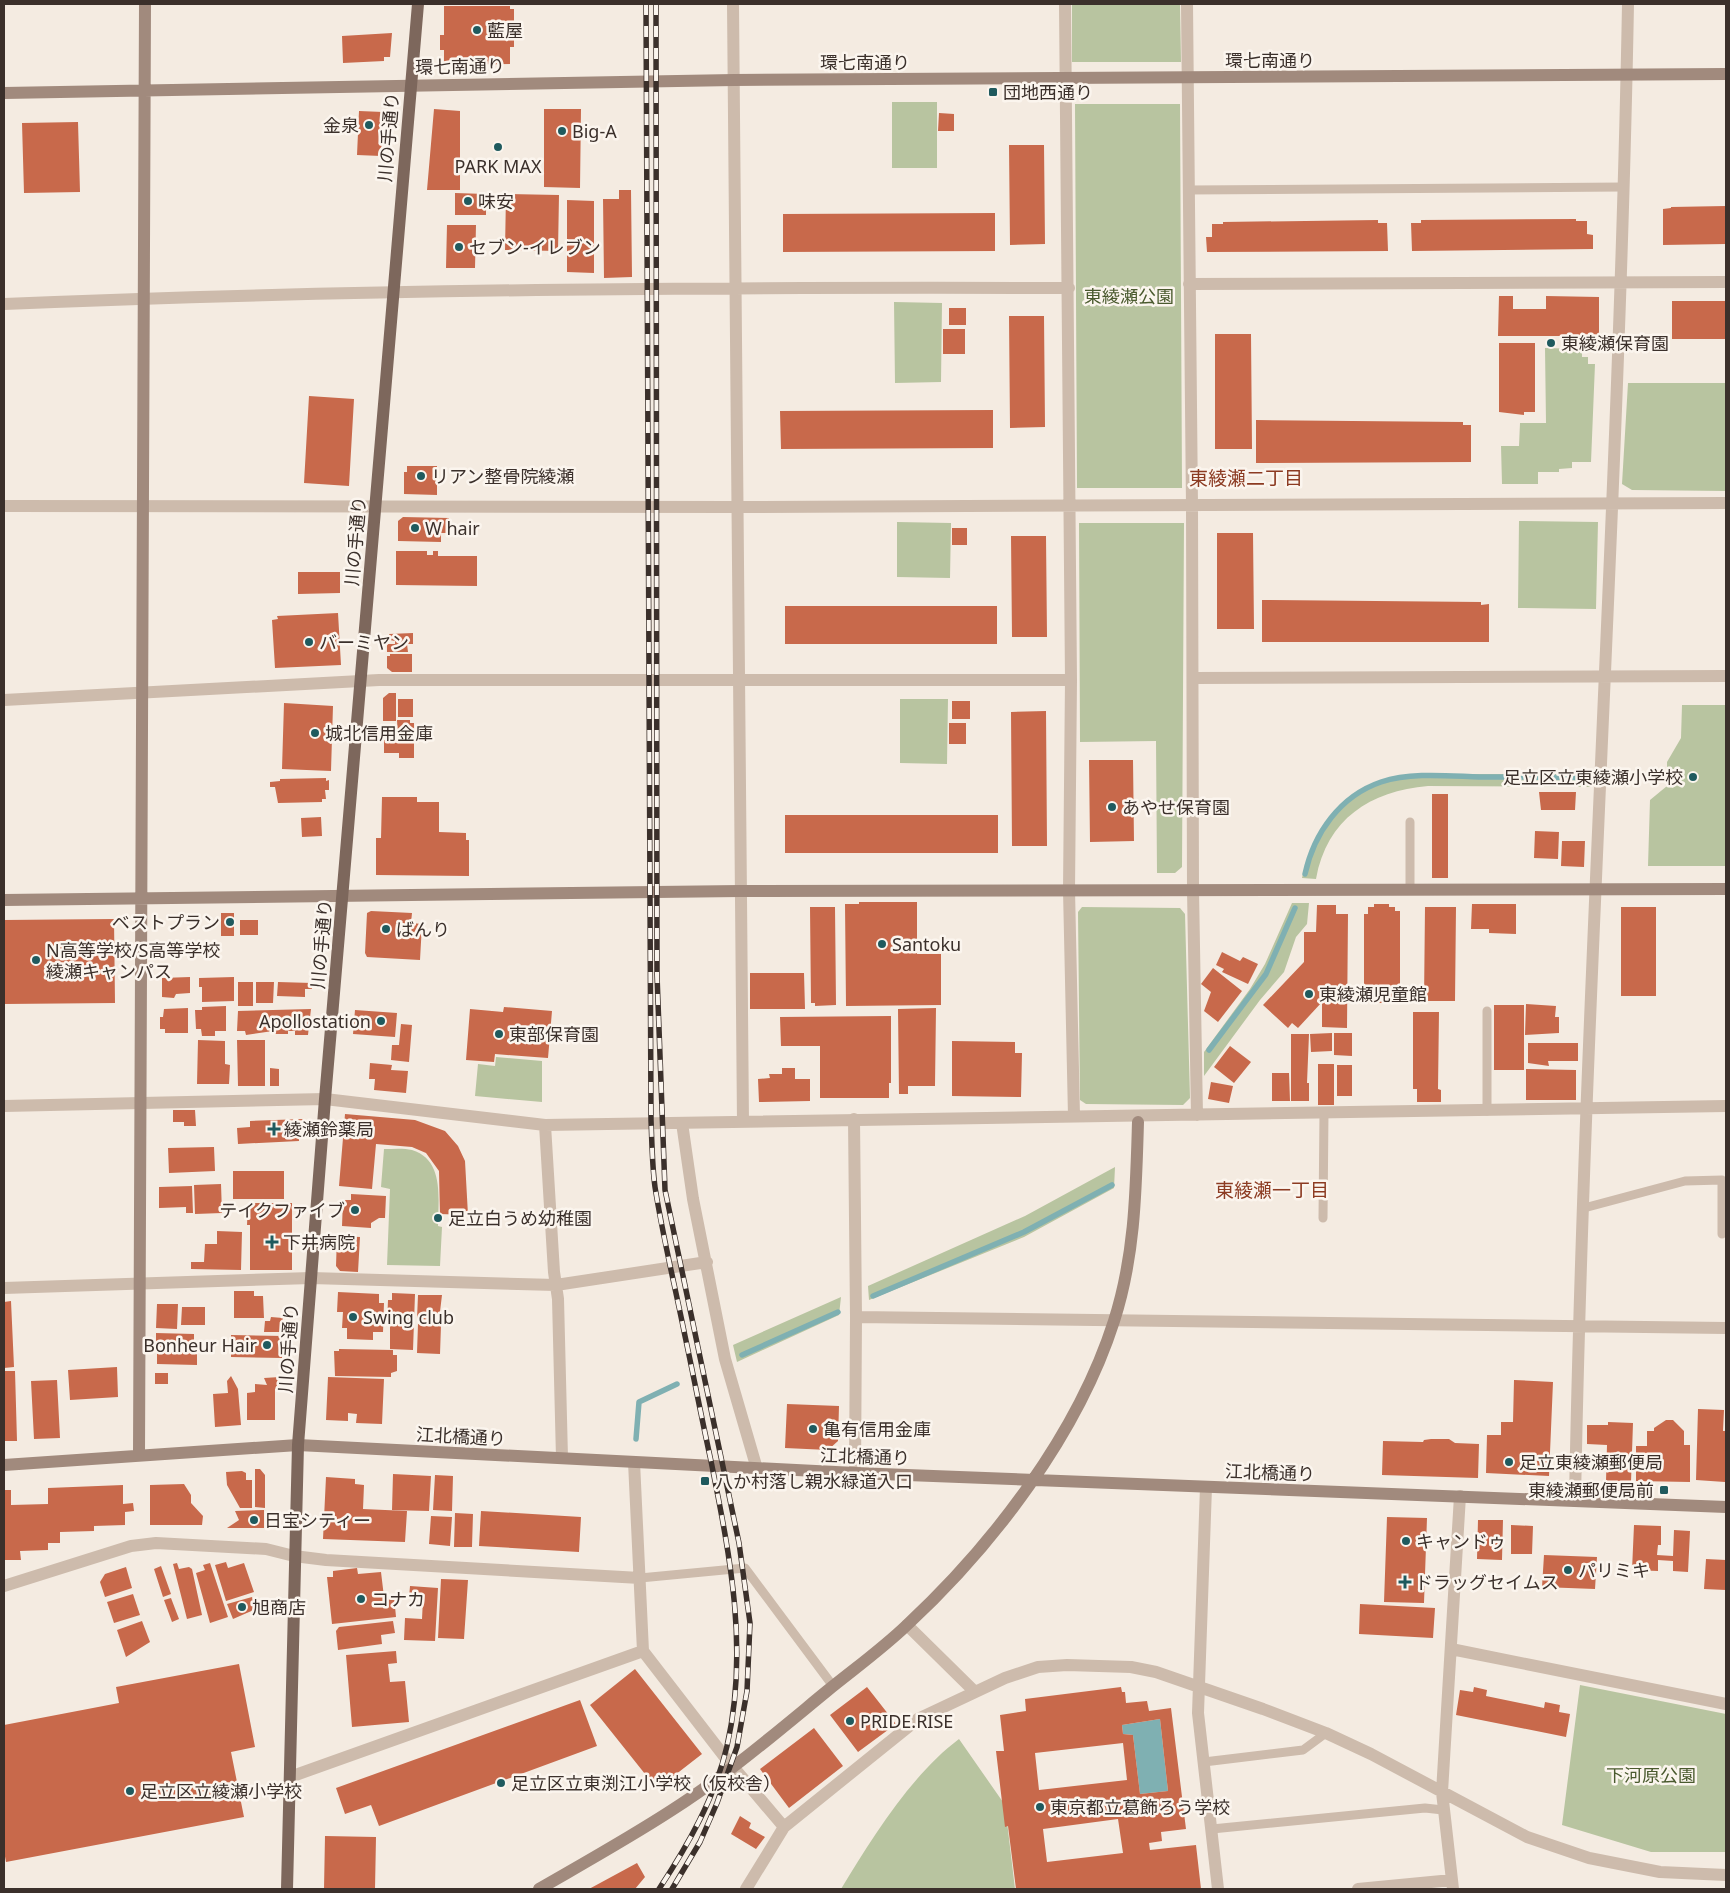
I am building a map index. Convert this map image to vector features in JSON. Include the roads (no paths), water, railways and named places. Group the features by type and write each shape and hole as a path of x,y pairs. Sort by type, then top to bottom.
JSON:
{"main road":[{"name":"川の手通り","path":"287,1889 298,1445 324,1099 418,4"}],"street":[{"path":"139,1454 145,4"},
{"path":"734,4 743,1122"},
{"path":"1065,4 1071,680 1069,890 1074,1116"},
{"path":"1187,4 1192,506 1193,890 1197,1115"},
{"path":"1575,1501 1587,1109 1620,282 1628,4"},
{"name":"環七南通り","path":"4,93 734,80 1726,74"},
{"path":"1189,284 1726,282"},
{"path":"4,304 392,291 736,287 1069,288"},
{"path":"4,506 738,507 1726,503"},
{"path":"1193,678 1726,676"},
{"path":"4,700 361,682 739,679 1071,680"},
{"path":"4,900 342,894 740,891 1726,889"},
{"path":"4,1106 324,1099 545,1125 1074,1116 1137,1119 1197,1115 1324,1112 1726,1106"},
{"path":"539,1889 674,1809 732,1766 908,1625 956,1576 1031,1480 1069,1420 1091,1378 1114,1320 1124,1285 1134,1230 1137,1119"},
{"path":"854,1120 855,1473"},
{"path":"682,1122 693,1199 725,1359 757,1469"},
{"path":"545,1125 558,1299 562,1458"},
{"path":"4,1288 310,1278 556,1285 707,1262"},
{"path":"856,1317 1726,1328"},
{"name":"江北橋通り","path":"4,1465 139,1454 298,1445 757,1469 1726,1507"},
{"path":"634,1462 643,1651 732,1766 784,1827"},
{"path":"1206,1487 1198,1712 1218,1889"},
{"path":"1358,1889 1452,1885 1442,1792 1460,1496"},
{"path":"4,1586 131,1546 156,1543 266,1549 294,1556 640,1578"},
{"path":"908,1625 974,1691"},
{"path":"1451,1649 1726,1704"},
{"path":"290,1777 643,1651"},
{"path":"746,1889 784,1827 918,1720 974,1691 1005,1678 1038,1667 1068,1665 1131,1667 1156,1672 1326,1733 1527,1837 1589,1858 1660,1872 1726,1875"}],"lane":[{"path":"1188,190 1623,187"},
{"path":"1410,822 1410,890"},
{"path":"1487,1011 1487,1111"},
{"path":"1323,1218 1324,1112"},
{"path":"1584,1208 1685,1181 1722,1180 1724,1219 1722,1234"},
{"path":"640,1578 745,1568 833,1686"},
{"path":"1204,1762 1303,1750 1326,1733"},
{"path":"1212,1829 1425,1808 1443,1810"}],"water":[{"path":"1160,1719 1168,1791 1140,1794 1133,1735 1123,1734 1122,1725"}],"waterway":[{"path":"1305,874 1315,844 1331,818 1341,806 1353,797 1366,788 1381,782 1405,777 1430,775 1590,778"},
{"path":"1209,1050 1266,974 1295,908"},
{"path":"873,1296 1024,1232 1112,1185"},
{"path":"742,1355 838,1312"},
{"path":"636,1439 639,1402 677,1384"}],"railway":[{"path":"646,4 651,1120 653,1162 655,1187 662,1225 725,1532 737,1638 733,1710 722,1765 699,1820 659,1889"},
{"path":"656,4 657,975 665,1190 739,1543 750,1623 747,1691 737,1747 717,1803 700,1842 672,1889"}],"place":[{"name":"藍屋","path":"477,30"},
{"name":"団地西通り","path":"993,92"},
{"name":"金泉","path":"369,125"},
{"name":"Big-A","path":"562,131"},
{"name":"PARK MAX","path":"498,147"},
{"name":"味安","path":"468,201"},
{"name":"セブン-イレブン","path":"459,247"},
{"name":"東綾瀬保育園","path":"1551,343"},
{"name":"リアン整骨院綾瀬","path":"421,476"},
{"name":"W hair","path":"415,528"},
{"name":"バーミヤン","path":"309,642"},
{"name":"城北信用金庫","path":"315,733"},
{"name":"足立区立東綾瀬小学校","path":"1693,777"},
{"name":"あやせ保育園","path":"1112,807"},
{"name":"ベストプラン","path":"230,922"},
{"name":"ばんり","path":"386,929"},
{"name":"Santoku","path":"882,944"},
{"name":"N高等学校/S高等学校 綾瀬キャンパス","path":"36,960"},
{"name":"東綾瀬児童館","path":"1309,994"},
{"name":"Apollostation","path":"381,1021"},
{"name":"東部保育園","path":"499,1034"},
{"name":"綾瀬鈴薬局","path":"274,1129"},
{"name":"テイクファイブ","path":"355,1210"},
{"name":"足立白うめ幼稚園","path":"438,1218"},
{"name":"下井病院","path":"272,1242"},
{"name":"Swing club","path":"353,1317"},
{"name":"Bonheur Hair","path":"267,1345"},
{"name":"亀有信用金庫","path":"813,1429"},
{"name":"足立東綾瀬郵便局","path":"1509,1462"},
{"name":"八か村落し親水緑道入口","path":"705,1481"},
{"name":"東綾瀬郵便局前","path":"1664,1490"},
{"name":"日宝シティー","path":"254,1520"},
{"name":"キャンドゥ","path":"1406,1541"},
{"name":"パリミキ","path":"1568,1570"},
{"name":"ドラッグセイムス","path":"1405,1582"},
{"name":"コナカ","path":"361,1599"},
{"name":"旭商店","path":"242,1607"},
{"name":"PRIDE.RISE","path":"850,1721"},
{"name":"足立区立東渕江小学校（仮校舎）","path":"501,1783"},
{"name":"足立区立綾瀬小学校","path":"130,1791"},
{"name":"東京都立葛飾ろう学校","path":"1040,1807"}],"district":[{"name":"東綾瀬二丁目","path":"1246,478"},
{"name":"東綾瀬一丁目","path":"1272,1190"}],"park label":[{"name":"東綾瀬公園","path":"1129,296"},
{"name":"下河原公園","path":"1651,1775"}]}
